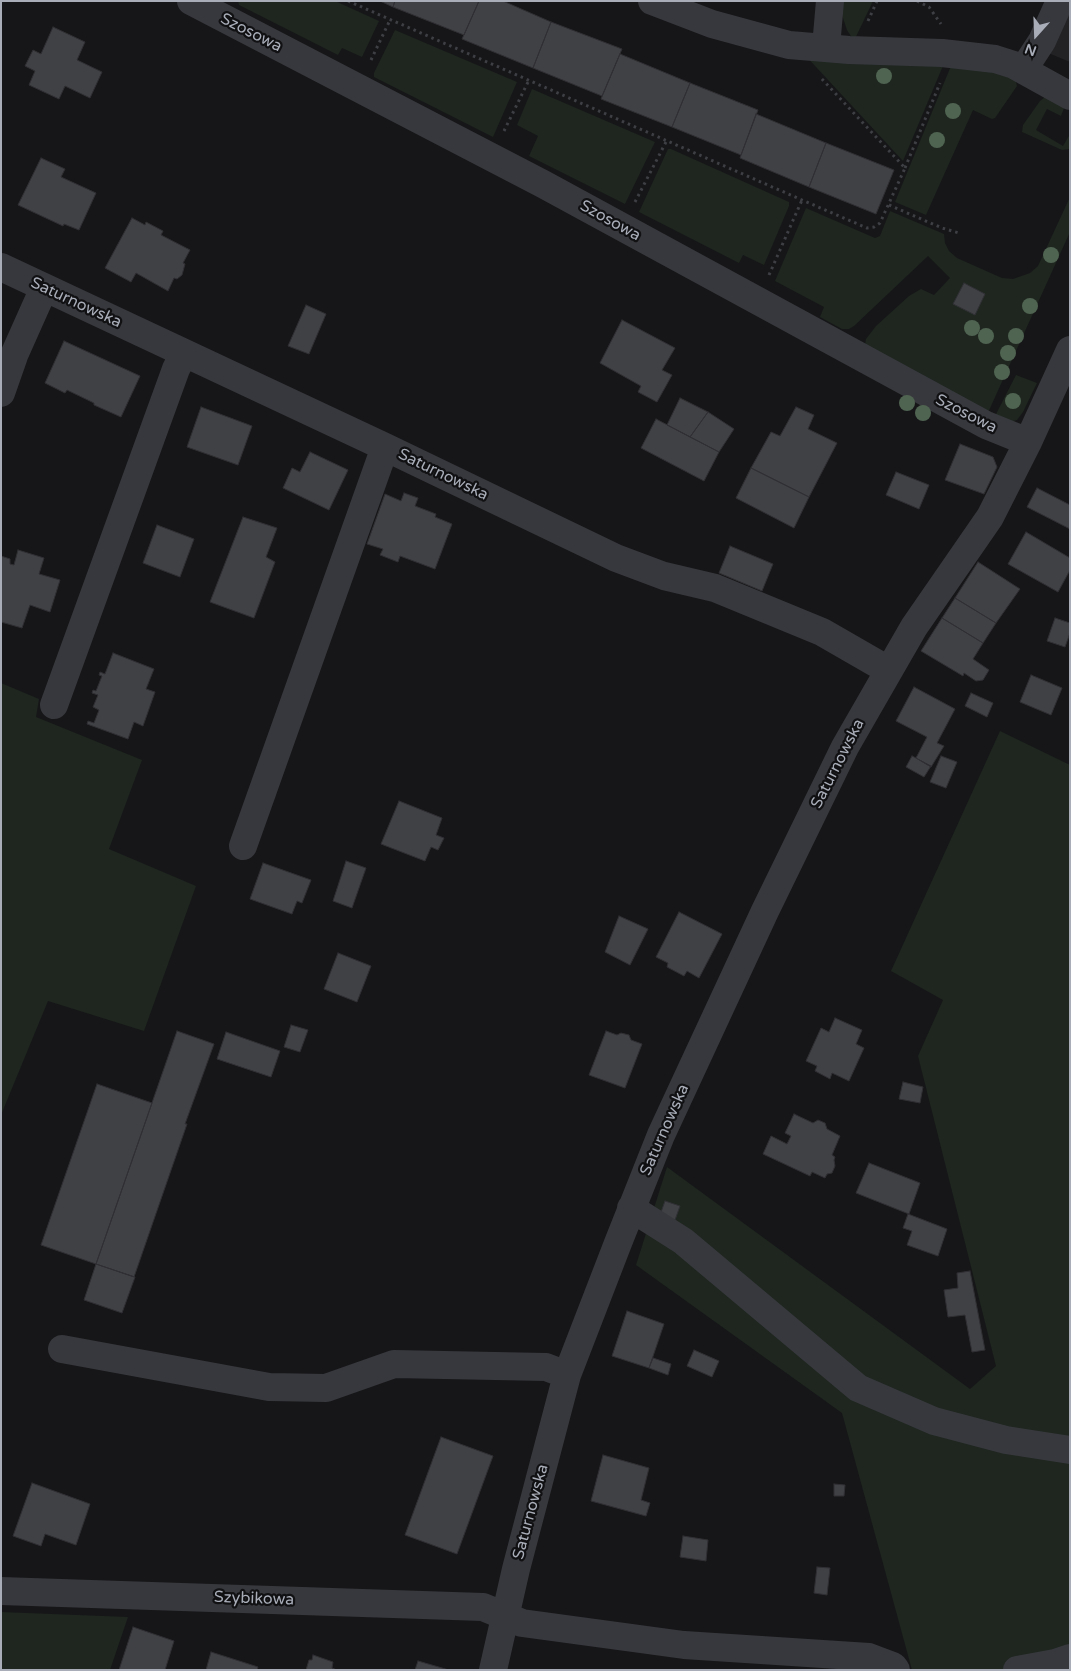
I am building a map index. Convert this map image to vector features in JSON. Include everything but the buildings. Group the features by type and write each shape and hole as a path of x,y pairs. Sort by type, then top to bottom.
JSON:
{"street":[{"name":"Szosowa","path":"191,1 491,158 986,425 1028,442"},
{"path":"652,1 712,24 789,45 953,54 995,59 1014,65 1070,96"},
{"path":"826,48 830,1"},
{"path":"1023,70 1042,41 1060,1"},
{"name":"Saturnowska","path":"1,267 385,447 616,558 664,576 715,588 822,632 888,670"},
{"path":"1,393 44,288"},
{"name":"Saturnowska","path":"493,1670 567,1375 631,1208 662,1135 765,911 845,747 914,627 990,517 1028,442 1070,350"},
{"path":"54,705 176,369 184,354"},
{"path":"243,846 385,447"},
{"path":"631,1208 683,1241 858,1388 934,1421 1006,1440 1070,1450"},
{"path":"62,1349 269,1387 326,1388 394,1364 546,1367 567,1375"},
{"name":"Szybikowa","path":"1,1591 483,1607 522,1623 684,1645 869,1657 893,1666 896,1670"},
{"path":"1017,1670 1055,1663 1070,1658"}],"path":[{"path":"348,1 868,228 880,223 953,54"},
{"path":"358,88 390,20"},
{"path":"789,45 905,168"},
{"path":"491,158 529,80"},
{"path":"622,228 667,140"},
{"path":"758,301 802,200"},
{"path":"888,205 942,228 959,233"}],"shaded area":[{"path":"238,1 335,1 379,21 362,57 342,48 338,55 239,5"},
{"path":"842,1 873,1 854,41 847,30 842,15"},
{"path":"1070,1 1070,62 1029,45"},
{"path":"395,30 517,82 493,137 374,77 374,73"},
{"path":"804,54 945,61 903,161"},
{"path":"953,61 965,63 1013,79 1017,86 995,118 992,119 973,110 926,215 895,202"},
{"path":"532,89 655,142 625,204 529,156 538,136 517,125"},
{"path":"1045,97 1064,108 1061,116 1047,109 1036,130 1063,146 1070,134 1070,149 1062,150 1022,132 1023,125"},
{"path":"668,149 789,202 764,265 743,255 739,263 639,212"},
{"path":"1070,197 1070,232 986,417 865,345 866,339 876,326 909,296 921,289 934,295 950,278 928,256 849,329 842,329 820,317 824,307 775,281 806,208 875,238 880,236 890,211 944,234 945,243 949,251 957,258 1002,278 1013,279 1030,273 1038,266"},
{"path":"1016,375 1037,383 1023,412 1017,420 1007,423 993,420"},
{"path":"1,683 39,699 36,717 142,760 109,849 196,886 144,1031 48,1001 1,1115"},
{"path":"1000,731 1070,765 1070,1670 912,1670 842,1413 636,1265 667,1167 970,1389 996,1366 918,1056 943,1000 891,971"},
{"path":"1,1612 128,1617 110,1670 1,1670"}]}
